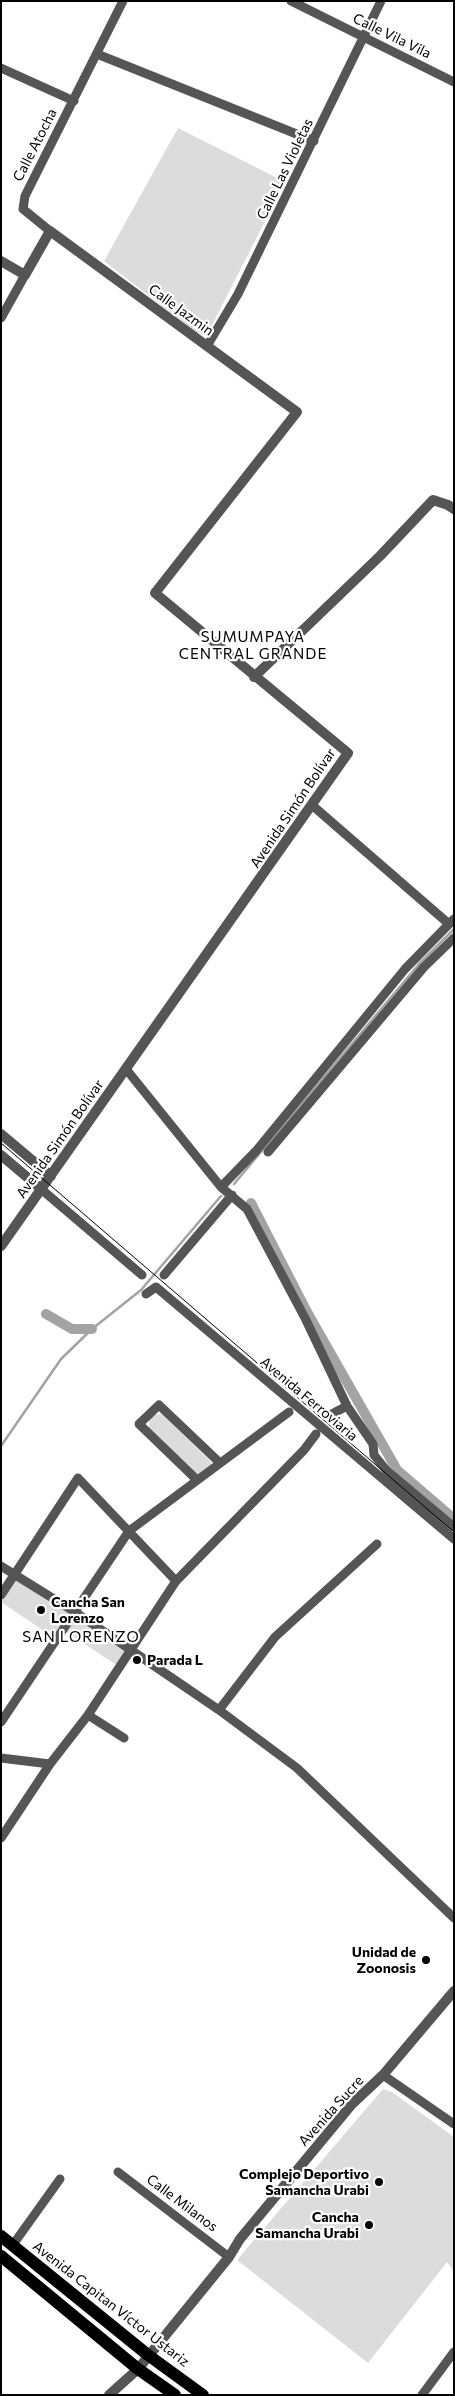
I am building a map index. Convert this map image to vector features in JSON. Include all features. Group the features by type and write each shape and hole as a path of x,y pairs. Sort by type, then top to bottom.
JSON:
{"main road":[{"name":"Avenida Capitan Víctor Ustariz","path":"1,2236 148,2356 203,2395"},
{"path":"1,2256 138,2369 175,2395"}],"street":[{"name":"Calle Atocha","path":"50,231 23,209 24,196 74,101 123,1"},
{"name":"Calle Vila Vila","path":"291,1 454,82"},
{"name":"Calle Las Violetas","path":"206,346 238,294 382,1"},
{"path":"97,54 314,141"},
{"path":"1,68 74,101"},
{"path":"1,318 50,231"},
{"name":"Calle Jazmin","path":"50,231 297,412"},
{"path":"1,261 25,275"},
{"name":"Avenida Simón Bolívar","path":"1,1246 313,806 348,753 254,677 156,593 297,412"},
{"path":"254,677 380,556 433,500 454,509"},
{"path":"221,1187 269,1136 405,969 452,921 313,806"},
{"path":"268,1152 424,967 454,938"},
{"path":"126,1069 221,1187 247,1209 306,1320 347,1406"},
{"path":"1,1134 51,1176"},
{"path":"1,1156 142,1275"},
{"path":"164,1276 232,1195"},
{"name":"Avenida Ferroviaria","path":"146,1294 156,1287 454,1539"},
{"path":"197,1480 139,1424 159,1405 220,1463"},
{"name":"Avenida Ferroviaria","path":"328,1416 347,1406 373,1444 374,1455 388,1471 454,1527"},
{"path":"1,1722 129,1531 289,1412"},
{"path":"1,1838 50,1764 88,1714 176,1581 304,1450 316,1434"},
{"path":"1,1595 78,1478 176,1581"},
{"path":"219,1710 275,1637 377,1544"},
{"path":"1,1566 75,1612 219,1710 297,1768 454,1918"},
{"path":"88,1714 124,1738"},
{"path":"1,1758 50,1764"},
{"name":"Avenida Sucre","path":"109,2395 138,2369 229,2257 240,2239 352,2104 383,2074 454,1991"},
{"path":"383,2074 454,2124"},
{"name":"Calle Milanos","path":"118,2172 229,2257"},
{"path":"12,2246 60,2178"},
{"path":"422,2395 454,2352"}],"shaded area":[{"path":"178,128 285,182 210,329 205,333 197,333 104,261"},
{"path":"162,1414 211,1462 211,1466 200,1475 194,1473 149,1429 149,1421 153,1415"},
{"path":"17,1578 69,1613 53,1637 1,1602"},
{"path":"75,1618 127,1653 118,1666 66,1632"},
{"name":"Complejo Deportivo Samancha Urabi","path":"383,2089 392,2092 454,2137 454,2272 447,2262 368,2363 237,2260"}],"waterway":[{"path":"234,1184 419,964 454,929"},
{"path":"1,1446 61,1359 92,1329 141,1290 221,1196"},
{"path":"251,1203 307,1312 397,1470 454,1519"},
{"path":"46,1314 72,1329 92,1329"}],"tram line":[{"path":"1,1143 454,1532"}],"place":[{"name":"Cancha San Lorenzo","path":"41,1610"},
{"name":"Parada L","path":"137,1660"},
{"name":"Unidad de Zoonosis","path":"426,1960"},
{"name":"Complejo Deportivo Samancha Urabi","path":"379,2182"},
{"name":"Cancha Samancha Urabi","path":"369,2225"}],"district":[{"name":"SUMUMPAYA CENTRAL GRANDE","path":"253,646"},
{"name":"SAN LORENZO","path":"81,1637"}]}
